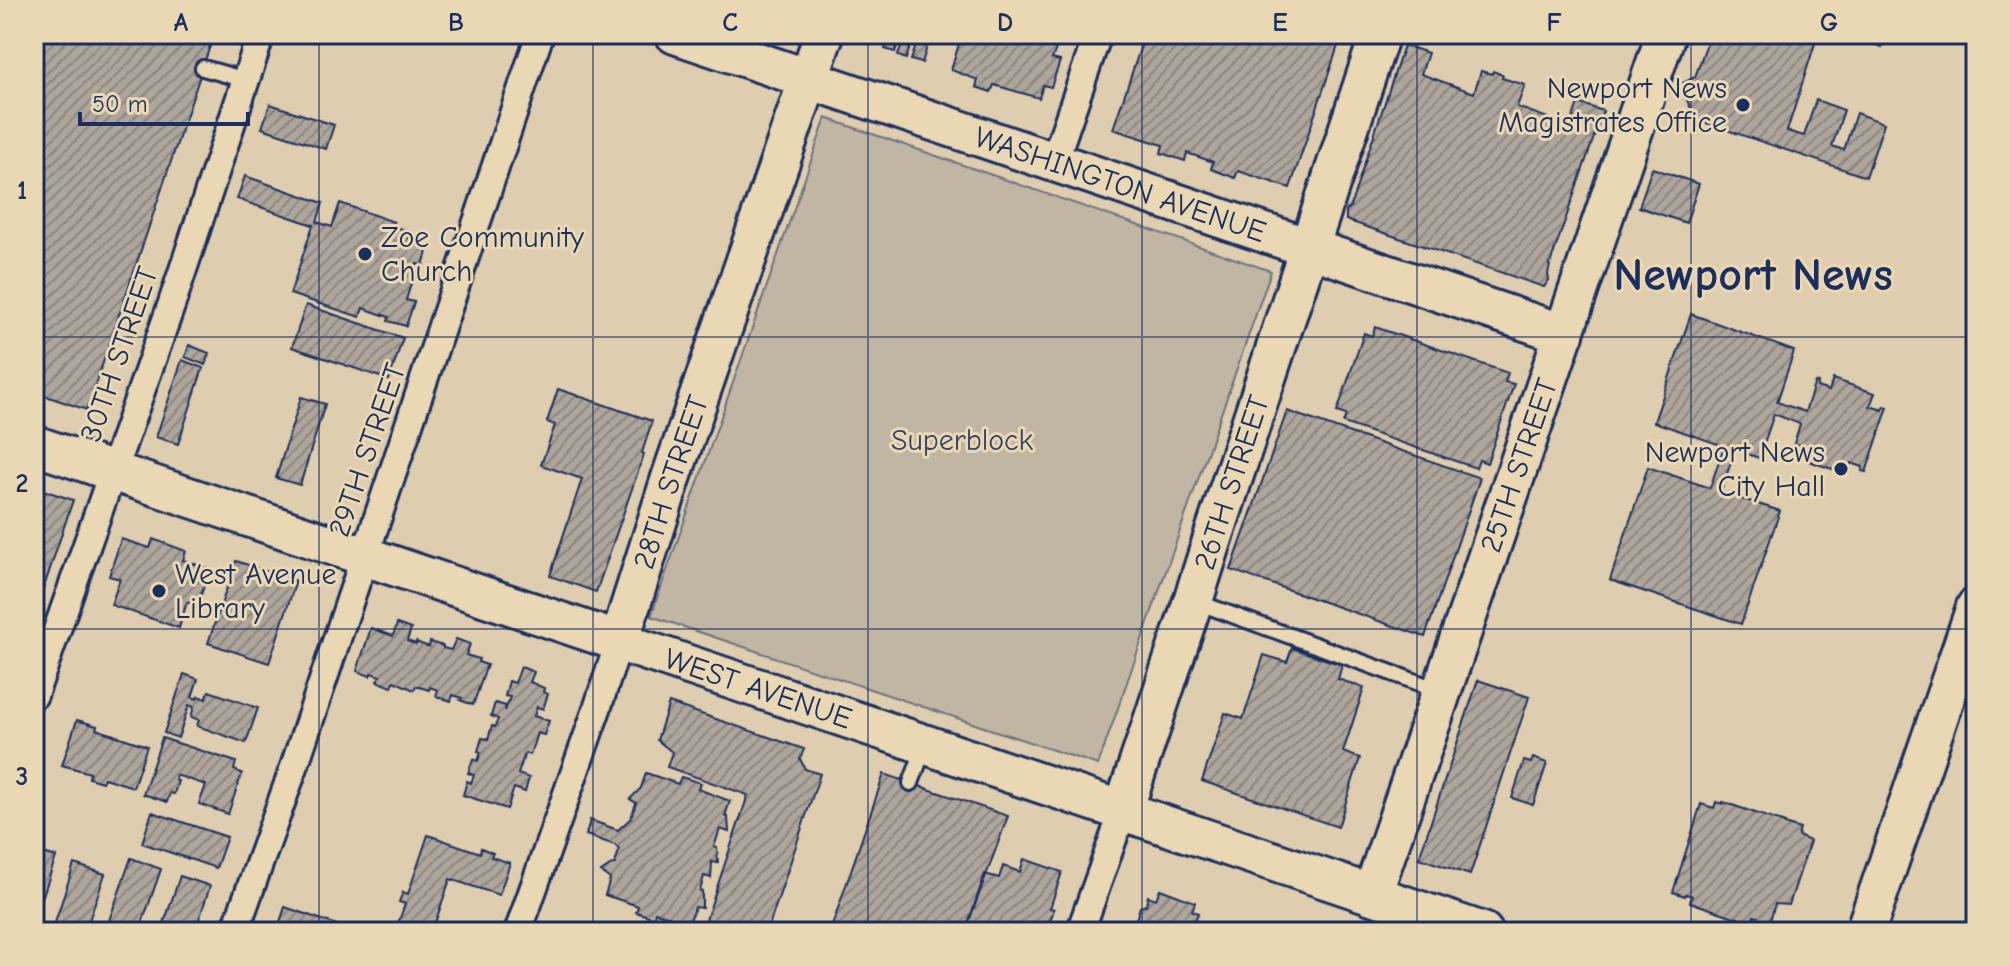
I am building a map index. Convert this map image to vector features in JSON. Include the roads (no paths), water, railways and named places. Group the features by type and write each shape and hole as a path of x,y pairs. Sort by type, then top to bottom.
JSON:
{"street":[{"name":"30TH STREET","path":"34,695 171,306 261,34"},
{"name":"29TH STREET","path":"235,931 294,767 540,34"},
{"name":"WASHINGTON AVENUE","path":"675,34 1564,334"},
{"name":"28TH STREET","path":"518,932 585,744 671,478 824,34"},
{"path":"1054,161 1098,34"},
{"name":"26TH STREET","path":"1080,932 1123,811 1380,34"},
{"name":"25TH STREET","path":"1372,895 1666,34"},
{"name":"WEST AVENUE","path":"34,445 1483,932"},
{"path":"1865,932 1976,607"}],"lane":[{"path":"203,68 246,80"},
{"path":"1193,601 1442,691"},
{"path":"911,783 925,745"}],"place":[{"name":"Newport News Magistrates Office","path":"1743,105"},
{"name":"Zoe Community Church","path":"365,254"},
{"name":"Newport News City Hall","path":"1841,469"},
{"name":"West Avenue Library","path":"159,591"}],"district":[{"name":"Newport News","path":"1753,274"}],"park label":[{"name":"Superblock","path":"962,440"}]}
